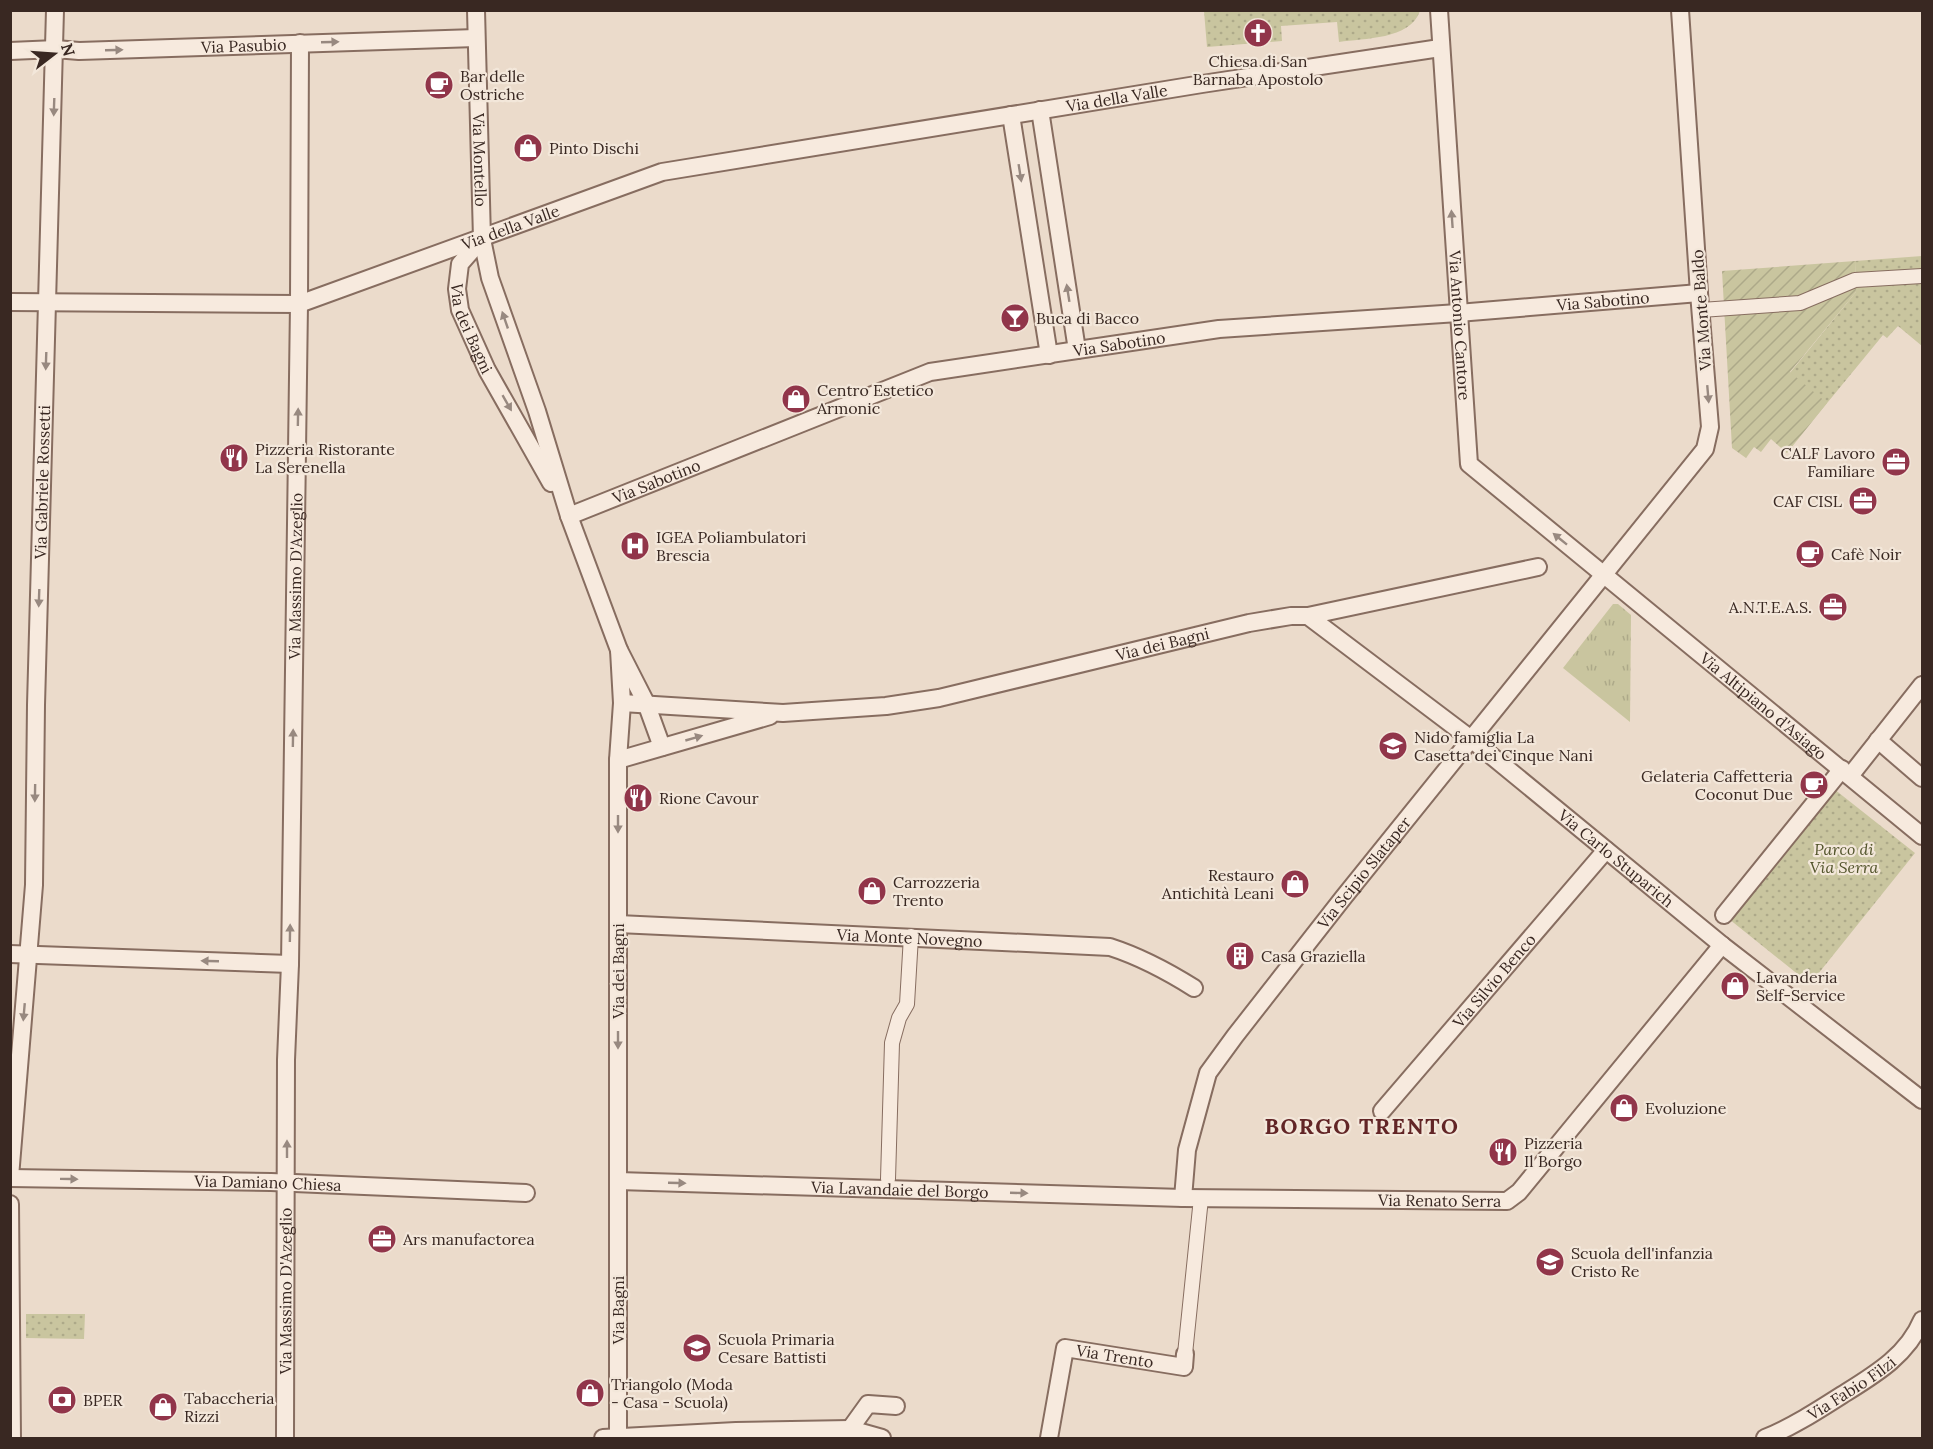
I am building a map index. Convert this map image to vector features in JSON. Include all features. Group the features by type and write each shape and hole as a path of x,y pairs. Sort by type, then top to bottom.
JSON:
{"street":[{"name":"Via Gabriele Rossetti","path":"10,1177 34,885 36,705 56,49 55,10"},
{"name":"Via Montello","path":"476,10 482,239"},
{"name":"Via Antonio Cantore","path":"1439,10 1468,464 1605,575"},
{"name":"Via Monte Baldo","path":"1605,575 1705,450 1710,427 1680,10"},
{"name":"Via Pasubio","path":"10,51 56,49 79,51 476,38"},
{"name":"Via Massimo D'Azeglio","path":"285,1438 286,1060 290,964 299,304 300,43"},
{"name":"Via della Valle","path":"10,302 299,304 662,172 1440,48"},
{"path":"1040,110 1077,350"},
{"path":"1011,115 1048,355"},
{"name":"Via dei Bagni","path":"482,239 460,264 457,289 460,310 487,370 569,516"},
{"name":"Via dei Bagni","path":"482,239 490,278 537,411 569,516 619,650 646,703 662,747"},
{"path":"1700,302 1800,303 1855,279 1923,276"},
{"name":"Via Sabotino","path":"569,516 930,372 1220,329 1458,313 1700,302"},
{"name":"Via dei Bagni","path":"622,703 783,713 886,706 939,698 1249,623 1292,616 1308,616 1539,567"},
{"name":"Via Scipio Slataper","path":"1183,1198 1187,1150 1208,1073 1336,907 1605,575"},
{"name":"Via Altipiano d'Asiago","path":"1605,575 1923,836"},
{"name":"Via Carlo Stuparich","path":"1308,616 1471,739 1722,945 1923,1100"},
{"name":"Via dei Bagni","path":"618,1181 618,760 622,703 619,650"},
{"path":"1725,915 1923,685"},
{"name":"Via dei Bagni","path":"618,760 783,713"},
{"path":"1878,740 1923,778"},
{"name":"Via Silvio Benco","path":"1382,1111 1606,850"},
{"name":"Via Monte Novegno","path":"618,924 1110,947 1157,965 1194,988"},
{"path":"888,1179 892,1043 899,1018 907,1004 911,936"},
{"name":"Via Renato Serra","path":"1183,1198 1507,1201 1519,1192 1722,945"},
{"path":"10,954 290,964"},
{"name":"Via Damiano Chiesa","path":"10,1177 287,1182 526,1193"},
{"name":"Via Lavandaie del Borgo","path":"618,1181 1183,1198"},
{"name":"Via Bagni","path":"613,1438 618,1181"},
{"path":"1188,1363 1201,1198"},
{"path":"10,1204 12,1438"},
{"name":"Via Fabio Filzi","path":"1765,1438 1808,1418 1877,1373 1904,1349 1923,1320"},
{"name":"Via Trento","path":"1049,1438 1065,1348 1188,1363"},
{"path":"850,1429 868,1404 896,1406"},
{"path":"613,1438 736,1431 850,1429 882,1438"}],"green space":[{"path":"1204,10 1420,11 1407,28 1385,36 1339,42 1337,22 1281,26 1282,41 1207,47"},
{"path":"1922,256 1922,346 1898,326 1887,338 1883,335 1791,447 1754,417 1856,292 1855,261"},
{"path":"1855,261 1856,292 1790,372 1827,403 1787,453 1771,439 1761,452 1754,447 1746,458 1732,448 1722,271"},
{"path":"1613,604 1618,604 1631,615 1630,722 1563,668"},
{"name":"Parco di Via Serra","path":"1834,789 1915,853 1810,984 1729,919"},
{"path":"26,1314 85,1314 84,1339 26,1338"}],"place":[{"name":"Chiesa di San Barnaba Apostolo","path":"1258,33"},
{"name":"Bar delle Ostriche","path":"439,85"},
{"name":"Pinto Dischi","path":"528,148"},
{"name":"Buca di Bacco","path":"1015,318"},
{"name":"Centro Estetico Armonic","path":"796,399"},
{"name":"Pizzeria Ristorante La Serenella","path":"234,458"},
{"name":"CALF Lavoro Familiare","path":"1896,462"},
{"name":"CAF CISL","path":"1863,501"},
{"name":"IGEA Poliambulatori Brescia","path":"635,546"},
{"name":"Cafè Noir","path":"1810,554"},
{"name":"A.N.T.E.A.S.","path":"1833,607"},
{"name":"Nido famiglia La Casetta dei Cinque Nani","path":"1393,746"},
{"name":"Gelateria Caffetteria Coconut Due","path":"1814,785"},
{"name":"Rione Cavour","path":"638,798"},
{"name":"Restauro Antichità Leani","path":"1295,884"},
{"name":"Carrozzeria Trento","path":"872,891"},
{"name":"Casa Graziella","path":"1240,956"},
{"name":"Lavanderia Self-Service","path":"1735,986"},
{"name":"Evoluzione","path":"1624,1108"},
{"name":"Pizzeria Il Borgo","path":"1503,1152"},
{"name":"Ars manufactorea","path":"382,1239"},
{"name":"Scuola dell'infanzia Cristo Re","path":"1550,1262"},
{"name":"Scuola Primaria Cesare Battisti","path":"697,1348"},
{"name":"Triangolo (Moda - Casa - Scuola)","path":"590,1393"},
{"name":"BPER","path":"62,1400"},
{"name":"Tabaccheria Rizzi","path":"163,1407"}],"district":[{"name":"BORGO TRENTO","path":"1362,1126"}]}
